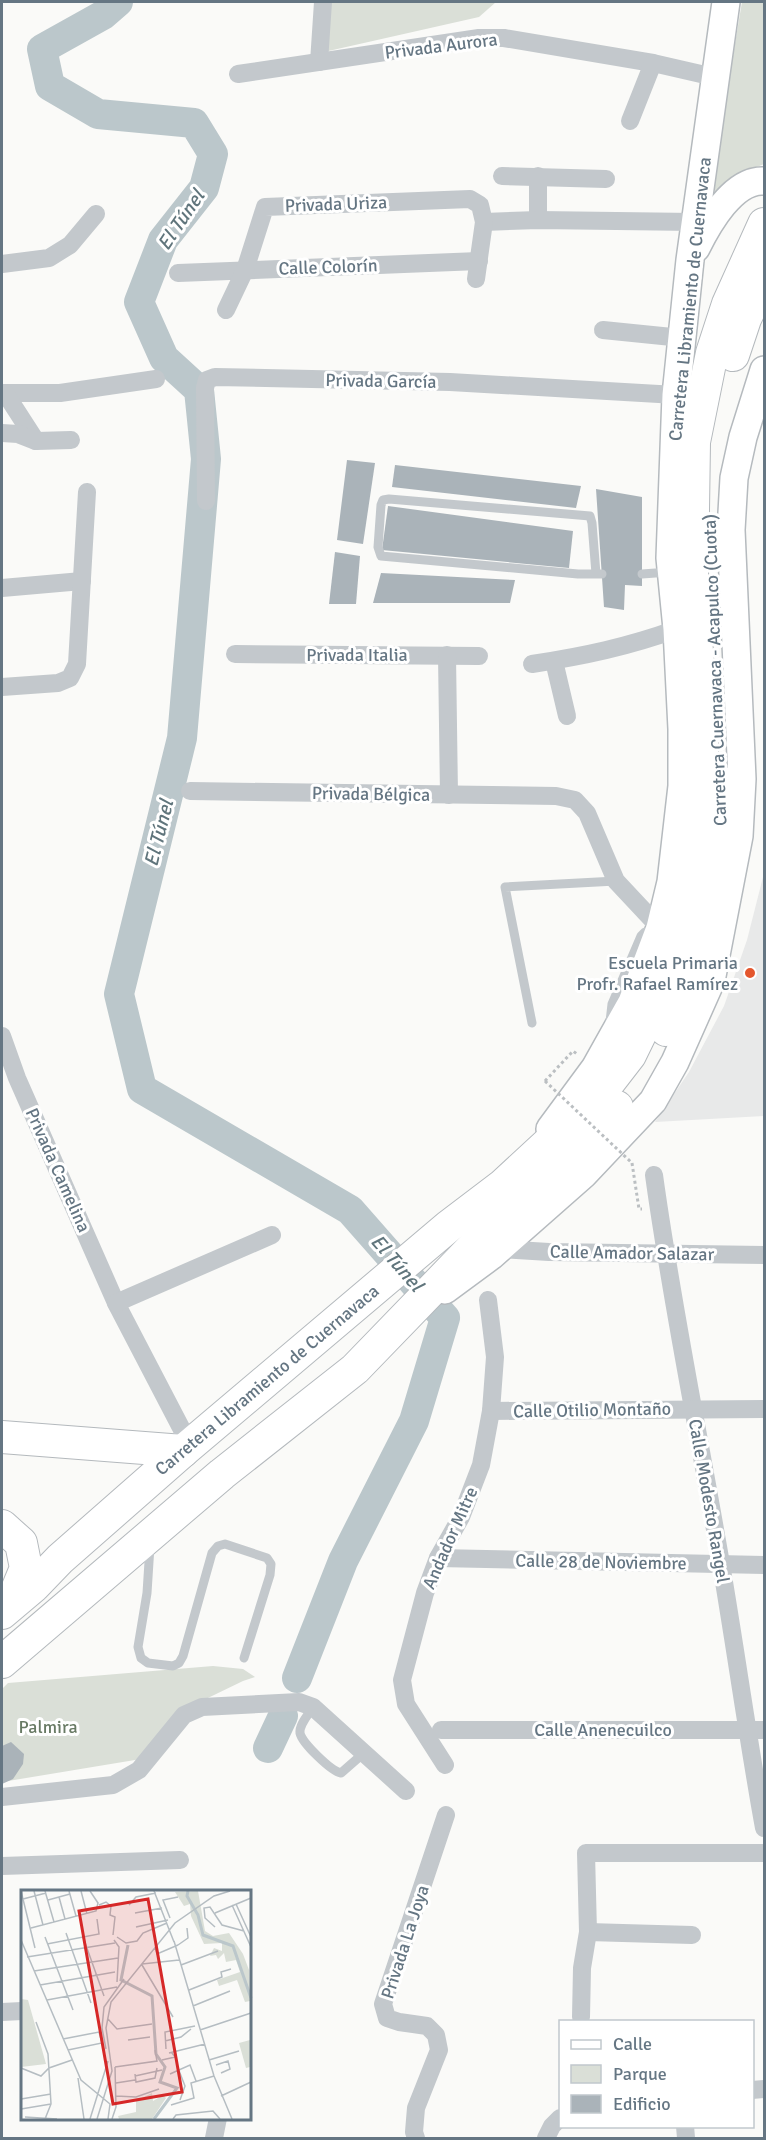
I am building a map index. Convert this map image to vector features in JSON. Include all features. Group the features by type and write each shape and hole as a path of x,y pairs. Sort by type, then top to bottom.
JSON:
{"highway":[{"name":"Carretera Cuernavaca - Acapulco (Cuota)","path":"151,1535 355,1369 404,1320 488,1250 630,1092 673,1017 700,944 721,840 723,782 710,577 694,441 712,353 728,304 765,224"},
{"name":"Carretera Cuernavaca - Acapulco (Cuota)","path":"503,1185 596,1099 618,1072 630,1055 650,1014 678,941 698,843 702,782 702,726 692,578 701,498 728,369 745,319 765,279"},
{"name":"Carretera Libramiento de Cuernavaca","path":"6,1609 186,1448 449,1226 503,1185"},
{"path":"2,1437 186,1448"},
{"path":"2,1526 21,1543 26,1568 6,1609"},
{"path":"2,1662 151,1535"}],"main road":[{"name":"Carretera Libramiento de Cuernavaca","path":"503,1185 577,1094 595,1068 632,1002 659,929 670,882 682,786 682,729 677,630 670,558 676,395 690,260 726,2"},
{"path":"690,260 706,228 724,204 742,188 763,180"},
{"path":"488,1250 584,1174 653,1101 675,1062 711,981 739,836 742,779 731,530 734,478 743,437 765,370"}],"street":[{"path":"319,62 323,2"},
{"name":"Privada Aurora","path":"238,74 479,38 496,38 653,63 714,77"},
{"path":"630,121 653,63"},
{"path":"502,176 606,179"},
{"path":"538,176 538,220"},
{"name":"Privada Uriza","path":"226,310 245,270 265,207 470,199 482,213 538,220 695,222"},
{"name":"Calle Colorín","path":"178,273 245,270 477,270 482,213"},
{"path":"2,264 48,258 70,245 96,214"},
{"path":"603,330 682,338"},
{"name":"Privada García","path":"206,501 205,388 207,380 215,377 450,382 676,395"},
{"path":"36,441 5,393 60,393 156,379"},
{"path":"2,433 18,434 36,441 71,440"},
{"path":"2,687 58,683 70,678 77,664 87,492"},
{"path":"2,588 82,581"},
{"path":"532,664 595,654 633,645 677,630"},
{"name":"Privada Italia","path":"235,654 479,656"},
{"name":"Privada Bélgica","path":"190,791 449,795 447,655"},
{"path":"554,661 567,716"},
{"path":"449,795 556,796 574,800 587,813 616,881 659,929"},
{"name":"Privada Camelina","path":"2,1036 17,1078 116,1303 186,1448"},
{"name":"Calle Modesto Rangel","path":"654,1175 665,1254 721,1565 755,1730 765,1828"},
{"path":"116,1303 272,1235"},
{"name":"Calle Amador Salazar","path":"488,1250 765,1255"},
{"name":"Andador Mitre","path":"445,1765 406,1704 402,1680 424,1593 482,1465 491,1411 495,1357 488,1300"},
{"name":"Calle Otilio Montaño","path":"491,1411 765,1408"},
{"name":"Calle 28 de Noviembre","path":"438,1558 765,1565"},
{"path":"2,1797 113,1785 139,1770 183,1714 202,1707 299,1702 313,1707 405,1791"},
{"name":"Calle Anenecuilco","path":"441,1730 755,1730"},
{"name":"Privada La Joya","path":"416,2139 414,2132 416,2108 440,2050 436,2035 427,2026 387,2018 383,2004 446,1815"},
{"path":"581,2017 582,1968 588,1932 586,1853 765,1853"},
{"path":"2,1866 180,1860"},
{"path":"588,1932 692,1935"},
{"path":"2,2012 21,2011"},
{"path":"214,2139 218,2119"},
{"path":"546,2139 552,2126 559,2120"}],"lane":[{"path":"389,499 590,516 599,574 381,556 378,547 381,505 383,500 389,499"},
{"path":"642,574 671,572"},
{"path":"532,1023 505,887 616,881"},
{"path":"151,1535 147,1593 138,1647 141,1658 148,1663 173,1666 179,1663 212,1553 218,1546 225,1544 267,1558 271,1564 270,1575 244,1658"},
{"path":"313,1707 301,1725 300,1732 303,1740 333,1771 341,1773 364,1752"}],"path":[{"path":"573,1051 545,1081 632,1164 639,1209"}],"shaded area":[{"name":"Escuela Primaria Profr. Rafael Ramírez","path":"763,877 764,1116 655,1122 689,1072 724,1006 747,940"}],"green space":[{"path":"330,2 496,2 479,17 324,52"},
{"path":"742,2 764,2 764,164 738,175 714,193 724,109"},
{"name":"Palmira","path":"213,1666 243,1669 255,1677 181,1711 141,1759 2,1782 2,1689 8,1683"}],"building":[{"path":"347,460 375,463 363,544 337,540"},
{"path":"395,465 581,486 576,508 392,487"},
{"path":"596,489 642,497 642,586 625,585 624,610 604,607"},
{"path":"388,506 573,531 569,568 382,550"},
{"path":"335,552 360,556 356,604 329,604"},
{"path":"381,573 515,580 510,603 373,603"},
{"path":"11,1742 24,1754 23,1764 13,1779 2,1784 2,1746"}],"waterway":[{"name":"El Túnel","path":"118,2 103,15 42,49 50,86 98,114 194,123 213,154 204,188 163,240 139,302 164,358 199,390 206,459 182,738 119,994 142,1089 350,1210 445,1318 414,1421 343,1561 297,1678"},
{"name":"El Túnel","path":"268,1748 283,1716"}],"place":[{"name":"Escuela Primaria Profr. Rafael Ramírez","path":"750,973"}]}
